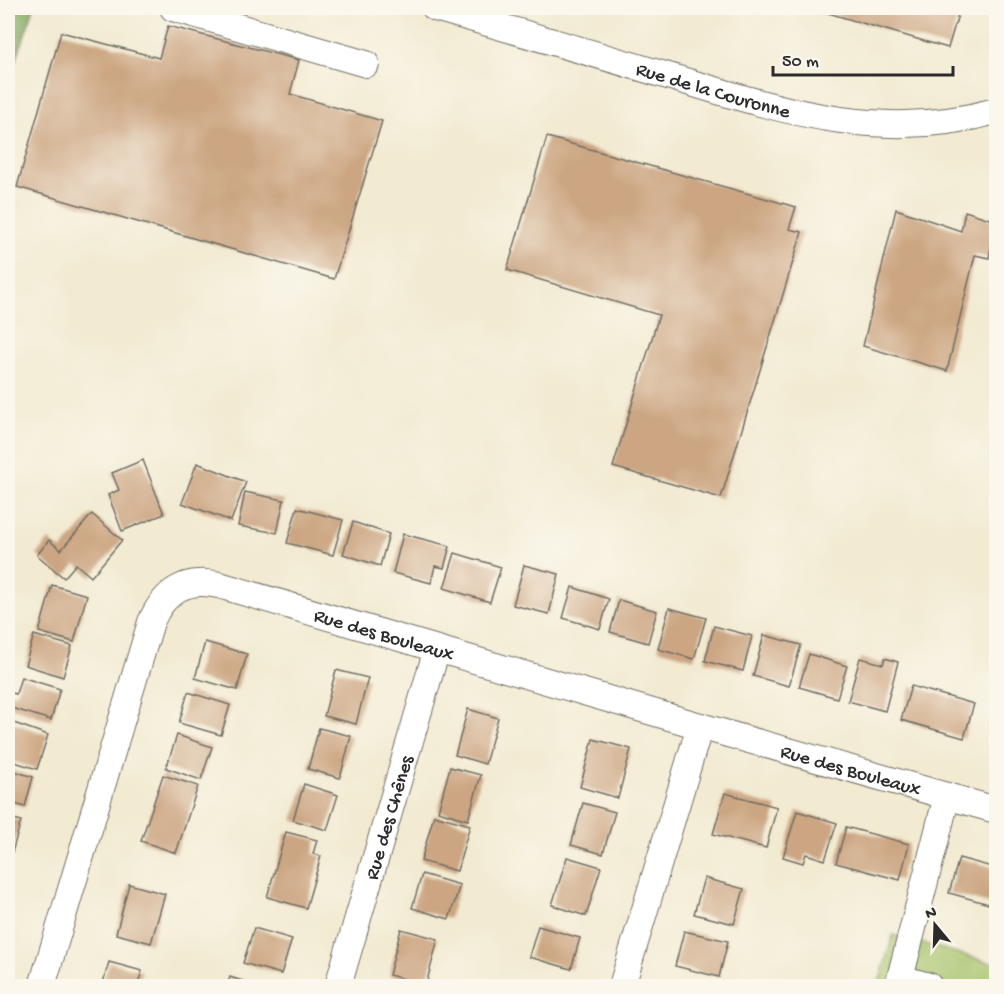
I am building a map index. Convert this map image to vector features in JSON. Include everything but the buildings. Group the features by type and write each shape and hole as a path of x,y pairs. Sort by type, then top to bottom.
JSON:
{"street":[{"path":"173,8 246,17 366,64"},
{"name":"Rue de la Couronne","path":"435,8 763,104 839,121 900,125 961,120 996,111"},
{"name":"Rue des Bouleaux","path":"42,987 146,636 156,610 173,592 184,585 206,582 996,810"},
{"name":"Rue des Chênes","path":"338,987 437,649"},
{"path":"622,987 700,726"},
{"path":"929,987 900,978 947,796"}],"green space":[{"path":"8,8 34,8 8,83"},
{"path":"893,935 996,964 996,986 878,986"}]}
